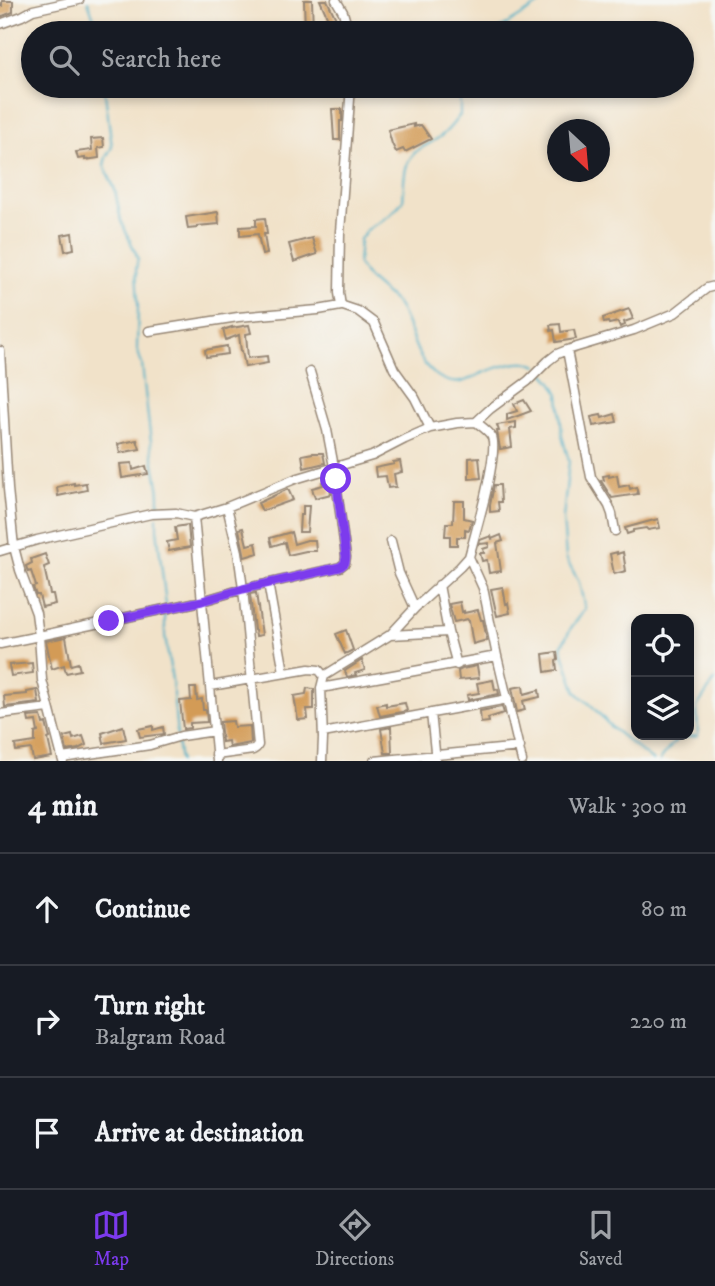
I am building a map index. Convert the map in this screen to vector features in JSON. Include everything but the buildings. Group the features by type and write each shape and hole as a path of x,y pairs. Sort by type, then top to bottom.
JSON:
{"street":[{"path":"0,24 33,10 79,0"},
{"path":"336,0 346,21"},
{"path":"341,305 340,232 350,98"},
{"path":"476,422 489,409 528,382 557,354 634,330 675,313 707,288 715,286"},
{"path":"149,331 341,305 358,311 374,323 394,369 415,398 430,428"},
{"path":"566,350 591,477 612,514 615,531"},
{"path":"0,351 14,547 36,612 41,680 63,760 215,731"},
{"path":"0,644 202,601 340,567 345,563 334,467 327,430 310,372"},
{"path":"0,551 151,514 183,514 194,517 227,507 295,479 372,456 430,428 476,422 484,427 492,437 494,455 469,557 390,635 324,676 321,688 322,761"},
{"path":"194,517 216,758 256,748 258,745 243,589 238,552 227,507"},
{"path":"391,541 399,573 415,608"},
{"path":"469,557 483,588 522,761"},
{"path":"268,583 284,672"},
{"path":"439,585 457,665"},
{"path":"390,635 448,632"},
{"path":"321,688 497,656"},
{"path":"211,686 309,669 318,670 324,676"},
{"path":"323,733 508,699"},
{"path":"0,714 49,708"},
{"path":"431,713 435,758"},
{"path":"374,761 435,758 520,747"}],"waterway":[{"path":"512,21 546,0"},
{"path":"88,1 95,21"},
{"path":"106,98 112,147 104,165 115,190 121,221 138,258 137,349 142,364 158,484 158,511"},
{"path":"460,98 460,115 444,134 412,155 405,172 403,201 390,215 367,230 360,239 358,264 371,281 399,307 424,363 446,381 458,383 511,364 537,366"},
{"path":"543,372 559,394 562,436 569,461 563,518 566,558 579,582 585,609 561,647 576,692 612,728 653,761"},
{"path":"157,517 166,605"},
{"path":"165,613 165,636 177,736"},
{"path":"660,761 678,738 698,736 697,707 715,680"},
{"path":"177,741 180,761"}],"route":[{"path":"109,621 340,567 345,563 346,557 336,479"}]}
